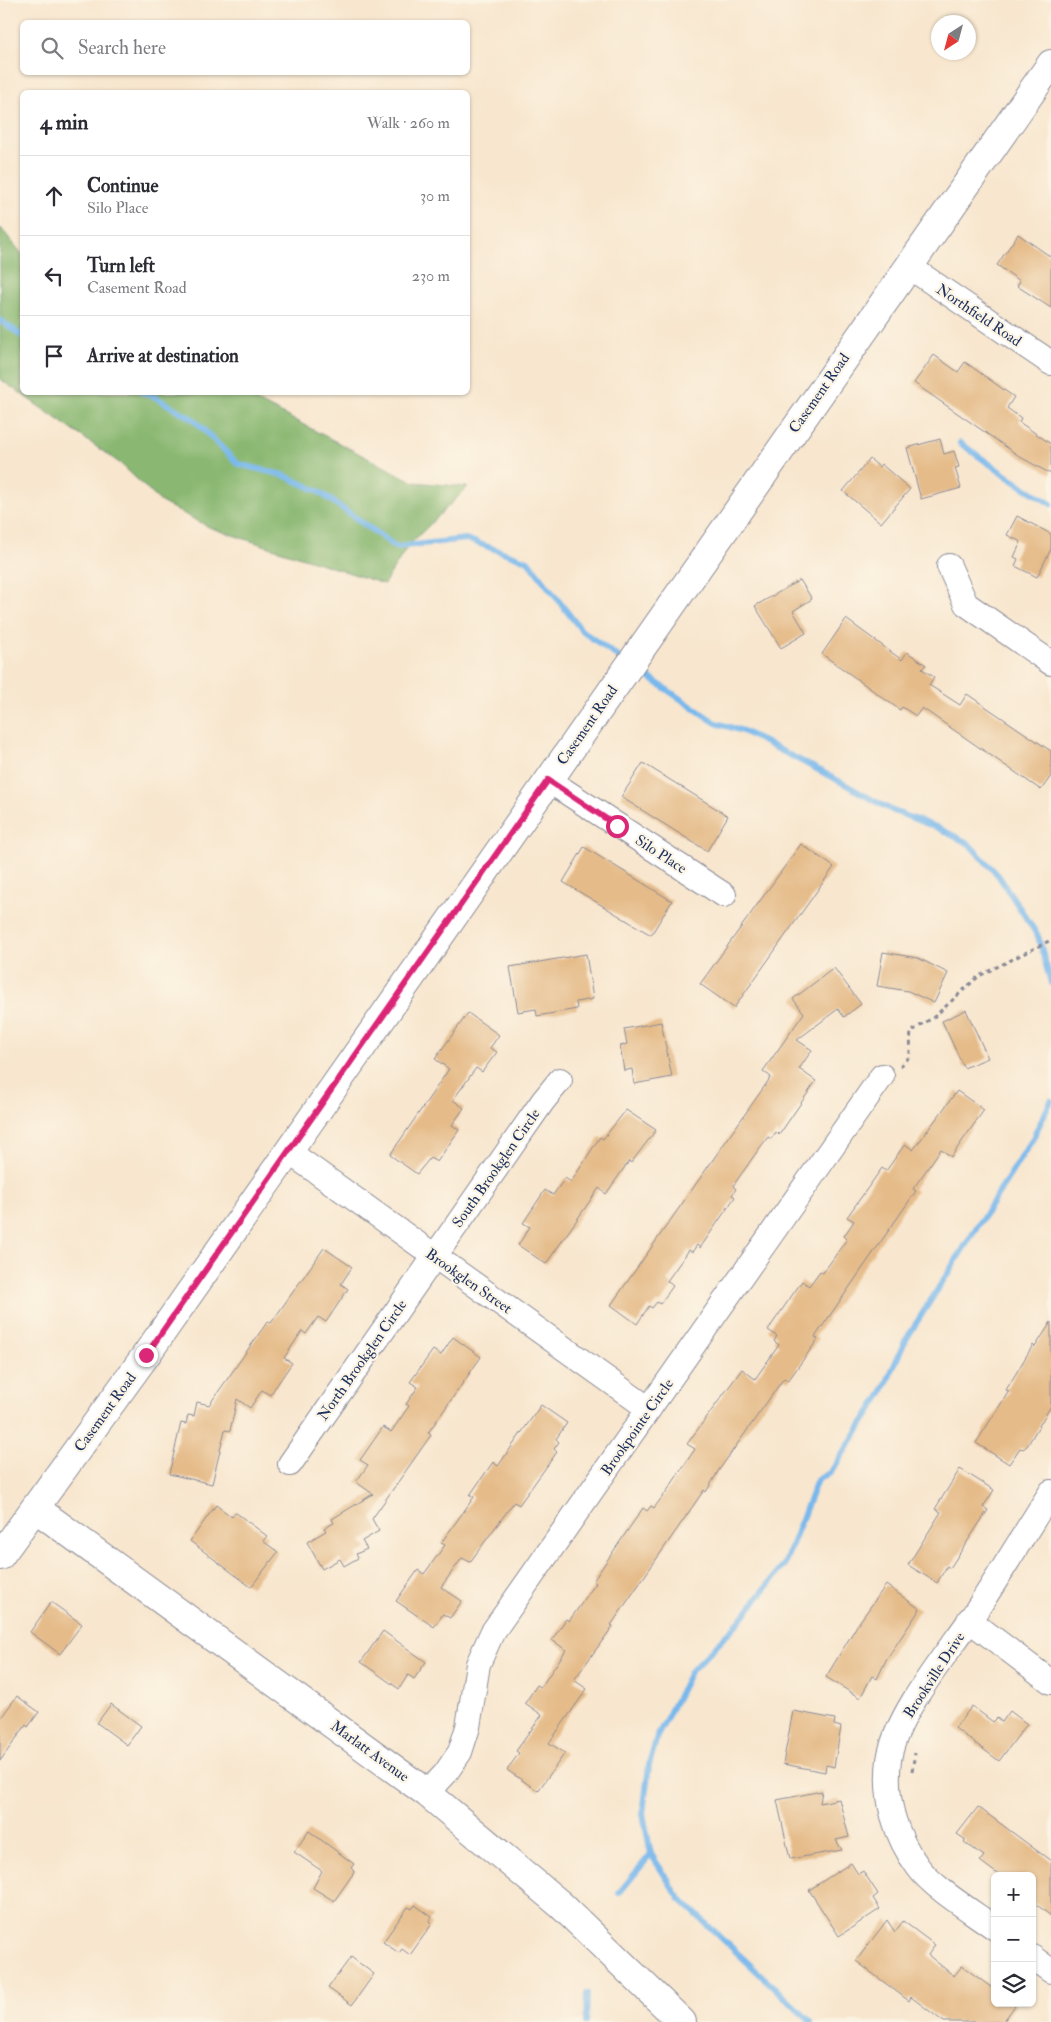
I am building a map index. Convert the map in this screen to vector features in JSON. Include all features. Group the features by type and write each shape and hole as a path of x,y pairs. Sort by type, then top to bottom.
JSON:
{"street":[{"name":"Casement Road","path":"0,1556 146,1355 289,1152 1051,64"},
{"name":"Northfield Road","path":"908,266 1051,363"},
{"path":"949,566 966,604 1051,663"},
{"name":"Silo Place","path":"548,780 724,894"},
{"name":"Brookpointe Circle","path":"427,1793 445,1774 460,1752 468,1727 478,1664 492,1633 882,1076"},
{"name":"South Brookglen Circle","path":"434,1256 543,1101 560,1080"},
{"name":"Brookglen Street","path":"289,1152 649,1409"},
{"name":"North Brookglen Circle","path":"290,1464 434,1256"},
{"name":"Brookville Drive","path":"991,1925 919,1868 899,1835 889,1800 889,1759 908,1711 970,1620 1051,1492"},
{"name":"Marlatt Avenue","path":"34,1508 427,1793 561,1905 682,2022"},
{"path":"970,1620 1051,1682"},
{"path":"1036,1960 1051,1971"}],"path":[{"path":"882,1076 906,1063 912,1048 910,1032 935,1016 978,976 1051,940"},
{"path":"911,1778 916,1746"}],"green space":[{"path":"0,227 20,252 20,393 0,379"},
{"path":"23,395 246,395 414,482 468,487 408,546 384,584 211,528 161,502 121,464"}],"building":[{"path":"1018,234 1051,257 1051,308 1017,286 1020,281 997,265"},
{"path":"934,355 958,372 965,362 1014,397 1007,408 1021,418 1019,422 1051,444 1051,474 1022,458 914,383"},
{"path":"940,439 944,454 954,451 959,467 955,468 961,488 921,499 907,448"},
{"path":"870,459 879,467 881,464 910,489 881,523 843,491"},
{"path":"1017,516 1051,534 1051,549 1037,577 1015,566 1018,559 1014,557 1021,542 1007,535"},
{"path":"800,580 812,599 793,611 806,633 781,648 755,606"},
{"path":"846,619 902,660 907,652 926,665 922,669 934,677 929,685 960,705 967,694 1051,751 1051,776 1041,790 922,708 916,716 902,707 900,710 822,654"},
{"path":"643,763 728,816 707,851 621,797"},
{"path":"801,844 834,867 734,1008 700,984"},
{"path":"584,847 672,901 651,935 563,882"},
{"path":"883,952 918,958 948,973 934,1003 908,991 877,986"},
{"path":"586,954 593,999 576,1002 577,1009 537,1016 536,1009 518,1012 510,967"},
{"path":"834,968 861,1004 844,1017 838,1009 797,1040 812,1050 799,1069 816,1081 779,1135 776,1132 771,1139 768,1137 756,1153 733,1186 736,1189 732,1195 735,1197 700,1248 697,1245 692,1252 689,1250 667,1281 673,1286 660,1304 657,1302 652,1308 649,1306 637,1324 611,1305 771,1077 763,1071 804,1013 793,999"},
{"path":"966,1010 988,1058 964,1068 942,1021"},
{"path":"468,1013 499,1035 490,1048 497,1052 482,1072 476,1068 453,1100 464,1108 452,1125 459,1130 437,1162 430,1158 417,1174 390,1155 449,1069 435,1059"},
{"path":"661,1022 672,1077 634,1084 632,1069 624,1071 620,1046 627,1044 624,1029"},
{"path":"957,1091 984,1110 951,1157 941,1149 913,1189 916,1191 815,1337 818,1339 788,1381 784,1378 719,1470 706,1492 704,1490 611,1625 613,1626 574,1680 587,1689 549,1743 565,1753 538,1791 507,1770 519,1753 516,1751 542,1715 525,1703 537,1685 541,1687 566,1650 552,1640 566,1619 569,1621 596,1583 593,1581 643,1508 647,1511 651,1506 654,1508 669,1488 695,1449 687,1444 742,1369 755,1379 779,1345 774,1341 777,1336 768,1330 802,1281 809,1286 820,1271 823,1273 847,1239 844,1236 854,1221 847,1217 882,1168 886,1171 905,1144 913,1150"},
{"path":"626,1110 656,1130 631,1163 629,1161 606,1194 599,1188 546,1264 518,1245 530,1227 523,1223 545,1190 553,1195 565,1178 571,1182 600,1137 603,1139"},
{"path":"324,1248 352,1267 341,1284 348,1289 326,1322 318,1317 306,1334 302,1331 284,1358 292,1363 270,1395 262,1390 250,1408 237,1399 230,1431 225,1430 212,1484 169,1474 181,1423 186,1424 188,1415 194,1416 197,1402 209,1405 268,1321 271,1323"},
{"path":"1051,1322 1051,1406 1027,1446 1023,1449 1020,1448 1009,1464 976,1443 1009,1391 1006,1390 1033,1345 1035,1347"},
{"path":"453,1337 481,1357 428,1433 431,1435 372,1519 379,1531 362,1541 367,1549 356,1554 358,1558 344,1566 340,1559 322,1569 307,1542 326,1531 324,1528 334,1523 332,1519 373,1494 356,1482 368,1465 360,1460 383,1427 391,1432 409,1406 406,1404 418,1387 410,1382 433,1350 441,1355"},
{"path":"541,1405 567,1423 556,1439 559,1442 554,1449 557,1452 519,1505 514,1502 470,1562 462,1558 441,1587 462,1601 450,1618 443,1614 434,1627 396,1601 418,1570 424,1574 445,1545 441,1543 474,1497 470,1495 493,1462 498,1466"},
{"path":"960,1469 994,1490 983,1507 988,1510 950,1568 947,1566 937,1583 908,1565 941,1512 935,1509"},
{"path":"216,1505 232,1517 235,1512 267,1536 263,1541 278,1552 251,1587 190,1541"},
{"path":"886,1585 920,1609 886,1660 877,1679 872,1676 860,1698 826,1677 858,1624"},
{"path":"51,1602 82,1624 60,1654 30,1632"},
{"path":"383,1631 426,1662 414,1679 408,1675 399,1689 361,1662"},
{"path":"17,1696 39,1712 28,1727 26,1725 0,1761 0,1719"},
{"path":"111,1704 141,1726 127,1745 97,1723"},
{"path":"972,1706 993,1722 997,1718 1002,1722 1010,1711 1027,1724 999,1761 955,1728"},
{"path":"793,1711 835,1719 834,1725 841,1727 834,1767 826,1765 825,1772 783,1764"},
{"path":"822,1791 820,1803 839,1799 849,1837 836,1840 842,1850 790,1859 777,1800"},
{"path":"978,1807 1051,1861 1051,1916 1036,1904 1036,1872 995,1872 980,1861 984,1856 964,1842 966,1840 957,1834"},
{"path":"309,1831 354,1864 351,1868 355,1871 334,1901 313,1888 322,1871 294,1852"},
{"path":"851,1863 858,1874 863,1871 878,1894 873,1898 880,1909 839,1936 809,1890"},
{"path":"415,1905 432,1917 429,1921 432,1924 410,1955 402,1949 399,1953 383,1942 408,1907 412,1909"},
{"path":"887,1920 895,1932 903,1921 935,1945 928,1955 954,1976 962,1966 991,1987 991,2007 1014,2007 1003,2022 944,2022 911,1997 909,2001 856,1961"},
{"path":"351,1957 374,1974 352,2005 328,1988"}],"waterway":[{"path":"0,320 20,335"},
{"path":"149,395 193,419 238,464 283,475 318,491 396,547 466,539 528,561 582,631 624,661"},
{"path":"960,443 1011,479 1051,504"},
{"path":"635,668 716,723 743,731 893,811 936,827 968,843 998,875 1038,936 1051,983"},
{"path":"811,2022 680,1899 651,1854 643,1814 649,1765 657,1737 690,1672 738,1623 784,1565 817,1480 831,1472 881,1395 905,1341 1032,1140 1051,1101"},
{"path":"619,1893 651,1854"},
{"path":"586,2022 587,1993"}],"route":[{"path":"146,1355 548,780 617,826"}]}
